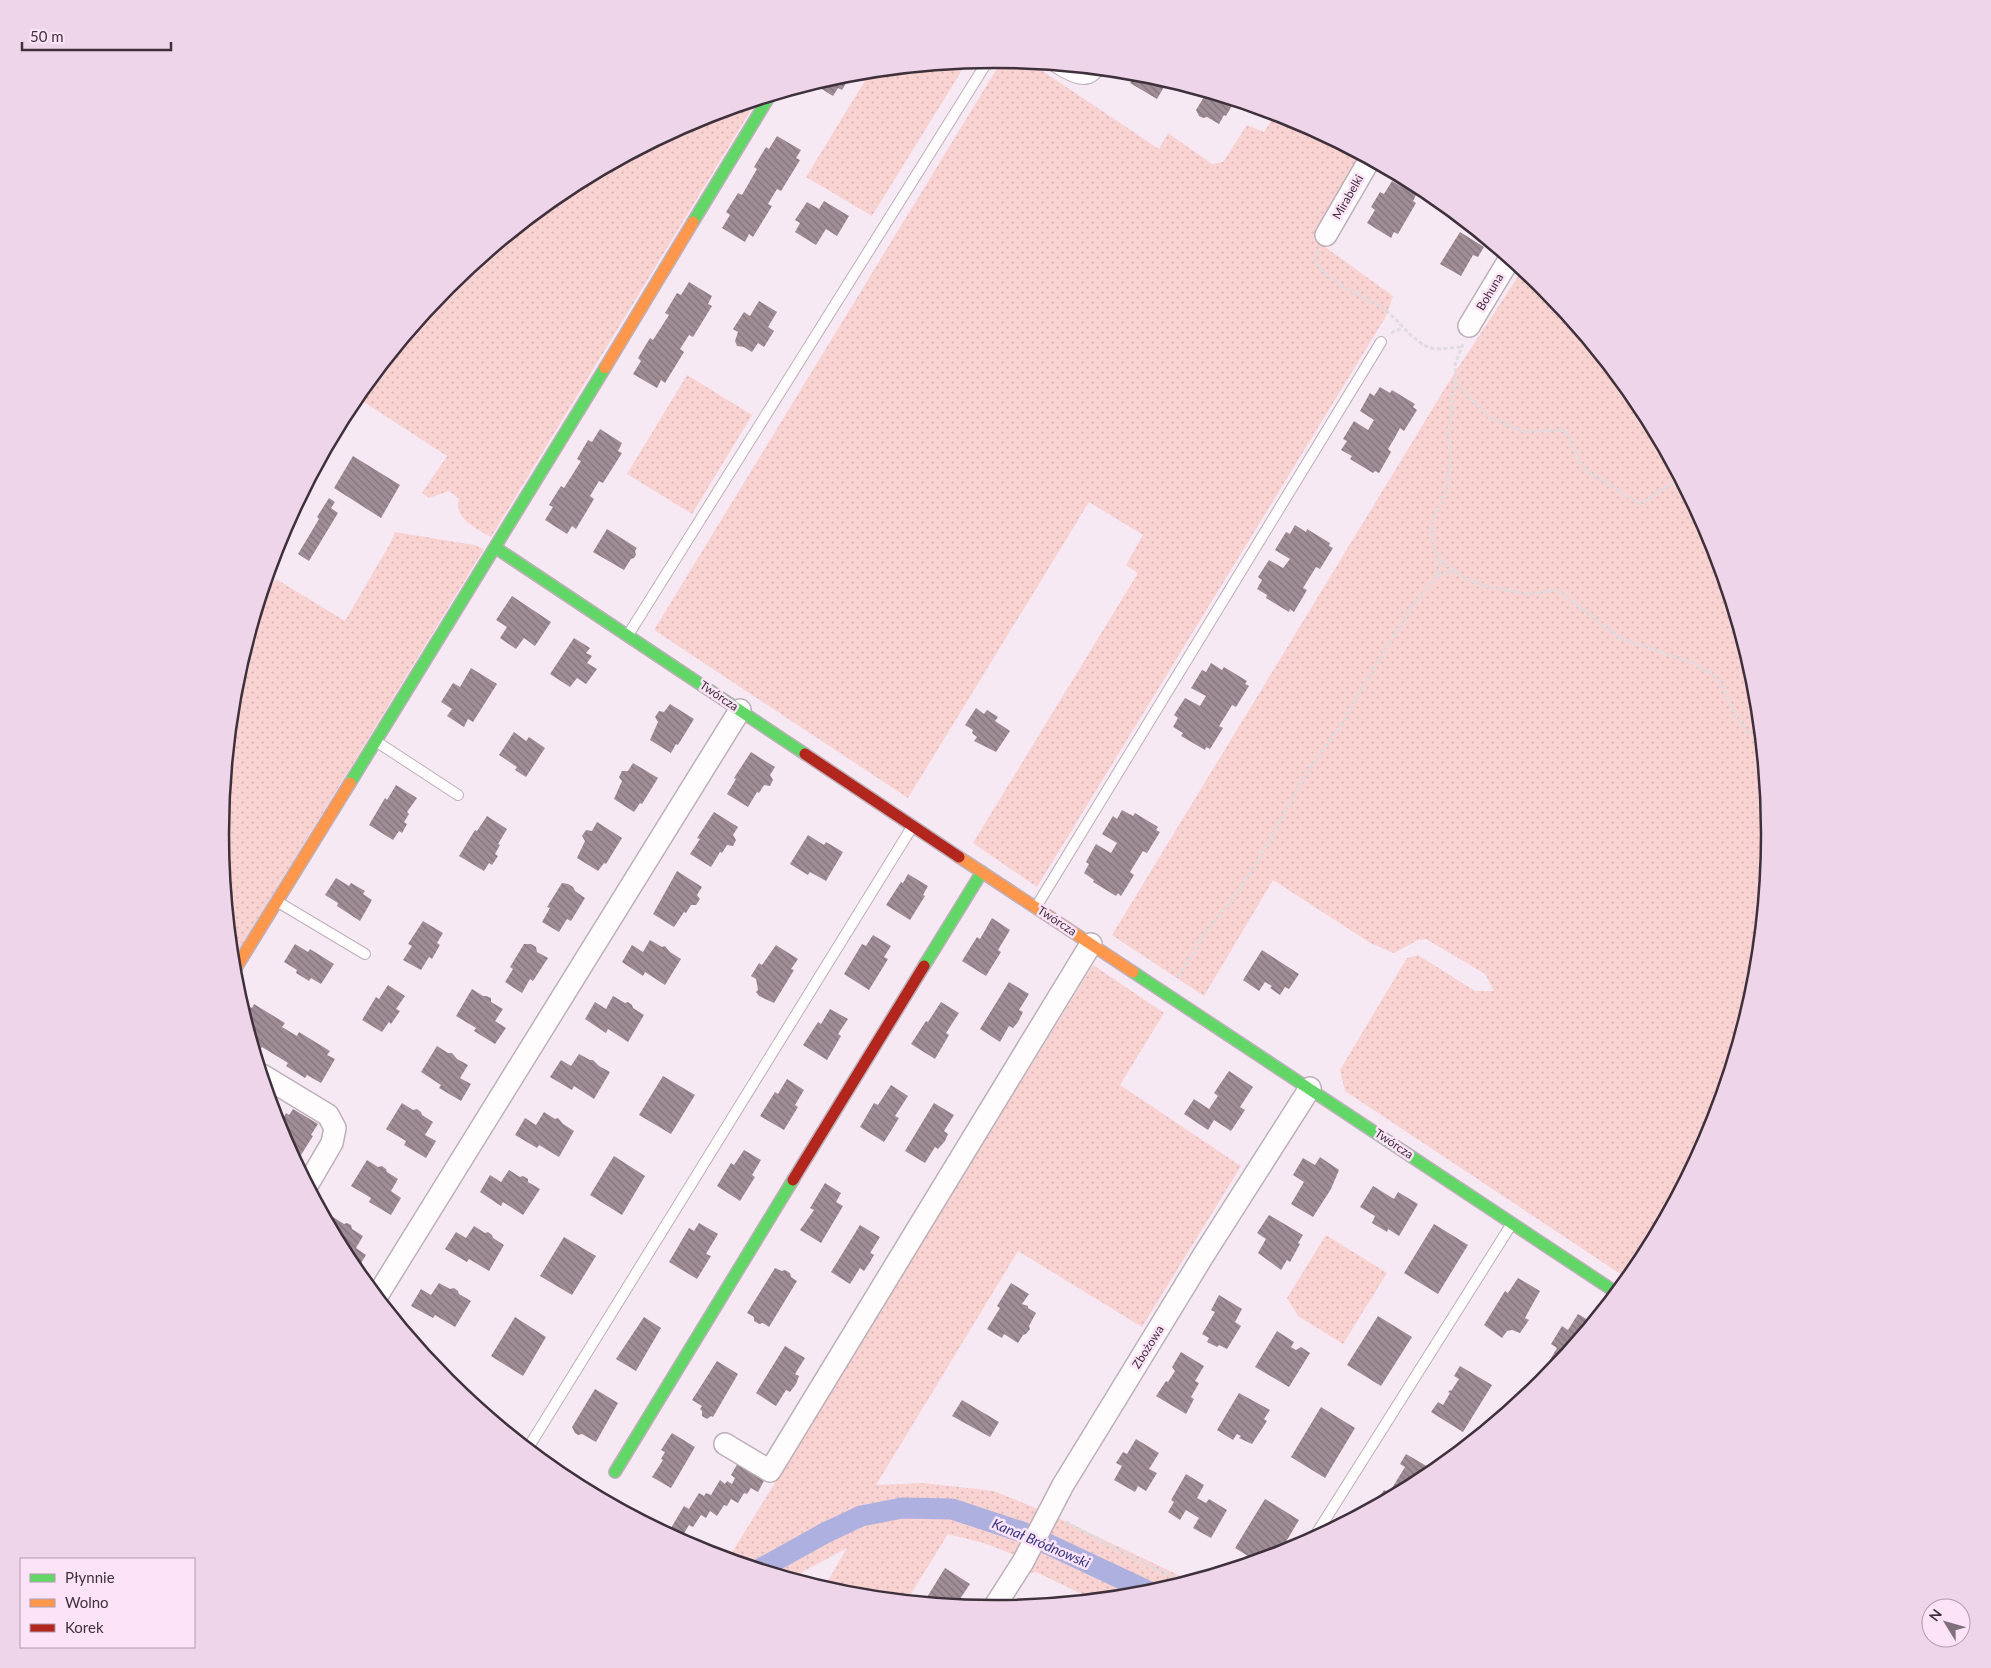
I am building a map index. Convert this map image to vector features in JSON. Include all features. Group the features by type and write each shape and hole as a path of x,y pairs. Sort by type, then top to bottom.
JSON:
{"street":[{"path":"240,961 496,548 764,104"},
{"name":"Mirabelki","path":"1326,235 1367,164"},
{"name":"Bohuna","path":"1469,326 1507,263"},
{"name":"Twórcza","path":"496,548 1612,1290"},
{"path":"380,1291 740,710"},
{"path":"615,1472 982,872"},
{"path":"725,1444 770,1471 1091,944"},
{"path":"270,1080 328,1115 335,1128 332,1143 311,1179"},
{"name":"Zbożowa","path":"998,1600 1055,1519 1063,1485 1198,1264 1310,1088"}],"lane":[{"path":"628,635 983,68"},
{"path":"1060,70 1072,78 1083,80 1096,74"},
{"path":"1036,907 1380,342"},
{"path":"376,741 458,795"},
{"path":"531,1443 912,826"},
{"path":"277,901 365,954"},
{"path":"1319,1528 1512,1223"}],"path":[{"path":"1326,235 1315,259 1322,271 1386,311 1402,328 1430,348 1462,347"},
{"path":"1469,326 1455,364 1456,383 1490,418 1525,432 1566,431 1579,461 1587,471 1640,504 1675,481"},
{"path":"1437,577 1440,560 1434,546 1432,522 1448,487 1450,453 1448,435 1452,419 1453,387 1456,379"},
{"path":"1440,560 1466,579 1490,586 1529,594 1557,590 1622,639 1688,661 1713,674 1720,682 1736,716 1750,734"},
{"path":"1169,995 1204,934 1230,903 1258,861 1306,774 1344,721 1413,605 1437,577 1448,572 1457,571"},
{"path":"1055,1519 1139,1562 1177,1578"}],"shaded area":[{"path":"997,68 1039,69 1159,149 1168,133 1212,164 1223,162 1247,125 1264,132 1272,119 1361,161 1314,239 1393,296 1385,318 1037,887 973,843 1138,573 1126,565 1143,535 1089,502 908,798 654,630"},
{"path":"963,69 872,216 806,177 866,79 895,74"},
{"path":"753,107 491,537 473,526 463,517 458,506 459,499 449,491 429,498 422,493 447,456 363,401 387,367 419,329 490,258 529,226 570,197 612,170 656,147 702,126"},
{"path":"1519,275 1572,329 1604,367 1633,408 1659,451 1683,495 1704,541 1736,636 1747,684 1760,784 1762,834 1755,934 1747,984 1736,1032 1704,1127 1683,1173 1659,1217 1622,1275 1345,1091 1340,1070 1407,958 1418,955 1475,991 1494,991 1485,974 1426,939 1418,940 1394,953 1372,944 1273,880 1204,996 1112,935 1450,380"},
{"path":"687,375 752,415 692,514 627,474"},
{"path":"395,532 474,545 484,549 239,951 231,884 229,834 231,784 244,684 255,636 269,590 276,579 345,621"},
{"path":"1093,965 1164,1013 1120,1085 1241,1166 1142,1327 1018,1251 876,1485 923,1483 994,1491 1038,1509 1017,1556 984,1543 948,1534 910,1595 828,1582 847,1548 798,1574 732,1553"},
{"path":"1326,1235 1387,1273 1343,1344 1298,1316 1287,1298"},
{"path":"1056,1517 1182,1577 1145,1586 1084,1595 1036,1572 1023,1574"}],"building":[{"path":"1132,80 1164,87 1157,99 1130,83"},
{"path":"847,82 842,90 838,88 833,96 820,88"},
{"path":"1204,97 1232,105 1219,124 1207,117 1199,116 1196,110"},
{"path":"777,136 801,150 796,158 800,160 781,191 777,189 768,204 772,206 753,237 749,234 745,242 722,228 730,215 726,212 738,193 742,195 757,169 754,167 766,147 769,149"},
{"path":"1392,181 1416,195 1413,201 1416,203 1398,234 1394,232 1391,238 1367,223 1375,210 1371,207 1380,192 1384,194"},
{"path":"824,201 849,216 837,236 826,229 816,245 795,232 800,223 795,220 807,202 819,209"},
{"path":"1460,232 1484,247 1478,257 1473,255 1461,276 1440,264"},
{"path":"689,282 712,296 708,304 712,306 693,337 689,335 680,349 684,352 665,383 661,380 657,388 633,374 641,361 638,358 650,338 653,340 669,315 665,313 677,293 681,295"},
{"path":"759,301 777,312 768,327 774,331 764,347 758,343 752,352 744,347 737,346 735,341 738,332 733,329 744,312 750,316"},
{"path":"1380,387 1390,393 1392,390 1415,404 1413,407 1417,410 1404,431 1400,428 1388,449 1391,452 1379,473 1375,471 1373,473 1350,459 1352,456 1341,450 1347,441 1343,439 1354,421 1368,430 1374,420 1360,411 1370,393 1374,396"},
{"path":"600,429 622,443 618,451 622,453 603,483 599,481 590,496 594,499 576,529 572,526 567,534 545,520 553,507 549,505 561,486 564,488 581,461 577,459 588,440 592,442"},
{"path":"353,456 400,485 381,518 334,488"},
{"path":"329,498 335,502 331,508 338,513 309,561 298,554"},
{"path":"1295,525 1306,532 1307,529 1330,543 1329,546 1333,548 1320,569 1316,567 1303,588 1307,590 1294,612 1290,609 1289,612 1266,598 1267,595 1257,589 1262,580 1258,577 1269,560 1283,568 1290,559 1275,550 1286,532 1290,534"},
{"path":"607,529 637,548 635,551 636,555 624,570 593,552"},
{"path":"512,596 551,622 535,646 524,638 516,649 500,638 507,627 496,620"},
{"path":"574,638 590,648 586,653 592,656 587,663 597,669 586,684 577,678 570,687 550,674"},
{"path":"1211,663 1222,670 1224,667 1247,681 1245,684 1249,686 1236,707 1232,705 1219,726 1223,728 1210,749 1206,747 1205,750 1181,736 1183,733 1173,727 1178,718 1174,715 1185,698 1200,706 1206,696 1191,688 1202,670 1206,672"},
{"path":"471,668 497,684 473,722 468,719 464,727 447,716 452,709 441,702 453,683 460,687"},
{"path":"670,704 694,719 671,753 650,740 658,722 655,717 659,711 664,712"},
{"path":"976,708 984,714 987,710 998,717 995,721 1010,731 996,752 974,741 977,737 972,733 973,730 965,725"},
{"path":"514,732 526,741 529,737 545,748 526,777 515,770 517,767 499,755"},
{"path":"751,752 775,767 770,775 773,780 770,786 764,785 759,793 757,792 748,807 727,794 736,779 734,778"},
{"path":"633,763 658,778 642,804 640,803 634,812 614,799 622,781 619,777 622,771 628,771"},
{"path":"396,785 417,798 407,812 409,814 404,822 407,824 402,833 399,831 393,840 369,825 385,798 387,800"},
{"path":"1122,810 1133,816 1135,813 1158,827 1156,830 1160,832 1147,853 1143,851 1130,872 1134,875 1121,896 1118,893 1116,896 1093,882 1094,880 1084,873 1089,864 1086,862 1096,844 1111,853 1117,843 1102,834 1113,816 1117,819"},
{"path":"714,812 738,827 733,835 736,840 733,846 727,845 722,853 720,852 711,867 690,854 700,839 697,838"},
{"path":"487,816 507,829 498,844 500,845 495,854 498,856 492,865 489,863 484,871 459,856 475,830 477,831"},
{"path":"597,822 622,838 606,864 604,863 598,871 577,858 585,841 582,836 586,830 592,831"},
{"path":"808,835 824,845 826,842 843,852 826,881 810,872 808,875 790,864"},
{"path":"677,871 702,887 697,895 700,899 696,905 691,905 686,913 684,912 674,927 653,914"},
{"path":"908,874 928,886 923,895 925,896 910,920 886,905"},
{"path":"336,878 349,886 351,883 365,891 363,894 372,900 360,921 337,906 338,903 325,895"},
{"path":"562,883 573,887 575,891 585,898 571,921 567,919 559,932 542,922 550,908 547,907"},
{"path":"992,918 1010,930 998,950 1001,952 986,976 962,961 977,937 980,939"},
{"path":"423,921 443,933 437,943 440,945 432,959 429,957 421,970 403,960 412,946 408,944"},
{"path":"873,935 891,946 884,957 888,959 869,990 844,974 862,944 866,946"},
{"path":"650,940 662,947 665,946 670,952 681,959 665,985 645,972 643,976 622,962 632,945 643,952"},
{"path":"295,944 308,952 310,949 334,964 321,984 311,978 309,981 284,962"},
{"path":"524,944 531,944 536,947 537,952 548,958 533,981 530,979 522,993 505,982 513,969 510,967"},
{"path":"776,945 798,959 791,969 794,970 774,1003 759,996 756,992 758,990 756,979 751,976 759,963 762,965"},
{"path":"1262,950 1299,974 1289,989 1285,987 1280,995 1270,988 1272,986 1265,982 1259,991 1243,980"},
{"path":"1009,982 1029,994 1019,1010 1023,1012 1018,1022 1013,1028 1009,1026 1000,1042 980,1029"},
{"path":"388,985 405,996 396,1009 400,1011 391,1024 389,1022 382,1032 362,1020 376,997 379,999"},
{"path":"472,989 483,996 491,998 491,1002 503,1009 495,1021 506,1028 495,1044 474,1031 476,1028 456,1016"},
{"path":"613,996 625,1003 628,1002 633,1008 644,1015 628,1042 608,1029 606,1033 585,1019 595,1002 606,1009"},
{"path":"941,1002 959,1013 946,1033 949,1035 935,1059 911,1044"},
{"path":"254,1004 285,1023 282,1027 297,1036 299,1032 330,1051 327,1055 335,1059 321,1083 307,1075 305,1078 286,1066 288,1063 262,1047 260,1049 249,1007 252,1008"},
{"path":"830,1009 848,1019 838,1034 841,1036 827,1060 803,1045 818,1022 821,1024"},
{"path":"437,1046 448,1053 452,1053 457,1059 468,1065 460,1078 471,1084 461,1101 439,1088 441,1085 421,1072"},
{"path":"579,1054 593,1060 610,1072 594,1099 574,1086 572,1090 550,1077 561,1060 571,1066"},
{"path":"1229,1071 1253,1087 1240,1107 1245,1110 1231,1131 1214,1120 1208,1130 1184,1114 1194,1099 1209,1109 1218,1096 1214,1093"},
{"path":"663,1076 695,1095 671,1134 639,1115"},
{"path":"787,1079 804,1090 795,1105 798,1107 784,1130 760,1116 775,1092 778,1094"},
{"path":"891,1085 908,1096 895,1116 899,1118 884,1142 860,1127 874,1103 878,1105"},
{"path":"402,1103 413,1110 417,1109 422,1115 433,1122 425,1135 436,1141 426,1158 404,1145 406,1141 386,1129"},
{"path":"934,1103 954,1115 944,1131 948,1134 945,1141 938,1149 935,1147 925,1163 905,1151"},
{"path":"293,1109 318,1124 301,1155 283,1117 286,1113 289,1115"},
{"path":"544,1112 555,1119 558,1118 563,1124 574,1131 559,1157 539,1145 537,1148 515,1135 525,1118 536,1125"},
{"path":"744,1150 761,1160 752,1175 755,1177 740,1201 717,1186 731,1163 734,1165"},
{"path":"614,1156 645,1176 622,1215 590,1195"},
{"path":"1320,1157 1339,1170 1331,1189 1313,1217 1291,1204 1304,1182 1293,1175 1303,1158 1315,1165"},
{"path":"367,1160 378,1167 382,1166 387,1172 398,1179 391,1191 401,1198 391,1215 369,1202 371,1198 351,1186"},
{"path":"509,1170 520,1177 523,1176 528,1179 528,1182 540,1189 523,1215 503,1202 501,1206 480,1192 490,1175 501,1182"},
{"path":"825,1183 841,1193 836,1202 843,1206 821,1243 800,1230 814,1210 810,1208"},
{"path":"1373,1186 1394,1199 1398,1192 1418,1204 1399,1236 1388,1229 1387,1232 1372,1223 1375,1216 1360,1207"},
{"path":"1269,1215 1303,1235 1290,1262 1287,1260 1281,1270 1258,1253 1266,1239 1257,1233"},
{"path":"332,1218 344,1224 351,1225 352,1229 363,1236 356,1248 366,1255 361,1264 358,1260"},
{"path":"699,1223 718,1234 706,1254 711,1256 697,1279 669,1262 689,1228 694,1231"},
{"path":"1434,1224 1468,1245 1438,1294 1404,1273"},
{"path":"860,1225 880,1237 870,1253 874,1255 870,1262 864,1271 860,1268 850,1284 831,1272"},
{"path":"474,1226 485,1233 488,1232 493,1238 504,1245 489,1271 469,1259 467,1262 445,1249 456,1232 466,1238"},
{"path":"564,1237 596,1256 572,1295 540,1276"},
{"path":"775,1268 782,1271 785,1270 797,1281 769,1327 754,1321 754,1317 747,1313"},
{"path":"1518,1278 1540,1291 1525,1318 1529,1320 1520,1333 1512,1330 1507,1331 1502,1338 1484,1325 1505,1291 1508,1293"},
{"path":"439,1283 450,1289 454,1288 459,1294 471,1301 455,1327 435,1315 433,1318 411,1306 421,1289 431,1295"},
{"path":"1011,1283 1029,1294 1022,1304 1028,1306 1028,1308 1036,1313 1029,1326 1030,1329 1018,1343 1004,1334 1002,1338 987,1329 1000,1308 997,1306"},
{"path":"1219,1295 1242,1309 1235,1322 1241,1326 1227,1349 1207,1342 1209,1338 1202,1334 1215,1312 1211,1310"},
{"path":"1578,1314 1588,1320 1547,1365 1557,1348 1551,1344 1562,1326 1568,1330"},
{"path":"1378,1316 1412,1337 1381,1386 1347,1365"},
{"path":"515,1317 546,1337 523,1376 491,1356"},
{"path":"644,1317 661,1328 636,1371 616,1359"},
{"path":"1277,1331 1294,1342 1291,1347 1296,1350 1301,1347 1310,1353 1289,1387 1255,1367"},
{"path":"785,1346 805,1358 795,1374 799,1376 796,1384 790,1392 786,1390 776,1406 756,1393"},
{"path":"1181,1352 1204,1366 1195,1381 1199,1383 1191,1397 1194,1399 1186,1414 1156,1396 1175,1371 1172,1367"},
{"path":"717,1361 738,1374 713,1417 711,1416 707,1419 702,1416 700,1409 702,1406 692,1400"},
{"path":"1460,1366 1492,1385 1463,1432 1431,1412 1438,1402 1443,1405 1450,1393 1448,1392 1451,1391 1459,1379 1454,1376"},
{"path":"595,1389 618,1403 596,1442 582,1434 578,1435 572,1427"},
{"path":"1239,1393 1270,1410 1264,1419 1267,1421 1252,1444 1239,1438 1241,1436 1237,1434 1233,1440 1217,1430"},
{"path":"962,1400 999,1422 990,1437 952,1416"},
{"path":"1321,1407 1355,1428 1325,1478 1291,1457"},
{"path":"672,1433 695,1447 671,1488 652,1477 663,1460 661,1459 665,1452 661,1450"},
{"path":"1136,1439 1159,1453 1149,1469 1157,1473 1146,1491 1138,1486 1135,1492 1114,1480 1122,1466 1116,1463 1123,1452 1127,1454"},
{"path":"1406,1454 1427,1467 1390,1491 1405,1467 1400,1464"},
{"path":"739,1461 766,1477 758,1492 751,1488 747,1494 744,1493 738,1503 731,1499 727,1506 724,1505 717,1516 710,1511 706,1518 701,1515 693,1527 689,1525 684,1534 671,1528 684,1506 689,1509 699,1493 704,1496 706,1493 711,1495 720,1480 725,1484 727,1481 732,1484 735,1478 731,1475"},
{"path":"1186,1474 1204,1485 1197,1498 1206,1503 1209,1499 1227,1510 1211,1538 1193,1528 1199,1518 1186,1510 1180,1520 1168,1512 1174,1502 1171,1500"},
{"path":"1384,1490 1388,1492 1379,1498"},
{"path":"1265,1499 1299,1520 1285,1544 1250,1557 1235,1548"},
{"path":"945,1568 970,1584 960,1599 927,1597"}],"waterway":[{"name":"Kanał Bródnowski","path":"767,1565 825,1533 861,1516 902,1508 952,1509 1022,1532 1139,1587"}],"traffic: fast":[{"path":"693,222 765,103"},
{"path":"350,783 605,368"},
{"path":"496,548 805,754"},
{"path":"924,966 982,872"},
{"path":"1133,972 1612,1290"},
{"path":"615,1472 793,1180"}],"traffic: slow":[{"path":"605,368 693,222"},
{"path":"240,961 350,783"},
{"path":"959,857 1133,972"}],"traffic: jam":[{"path":"805,754 959,857"},
{"path":"793,1180 924,966"}]}
